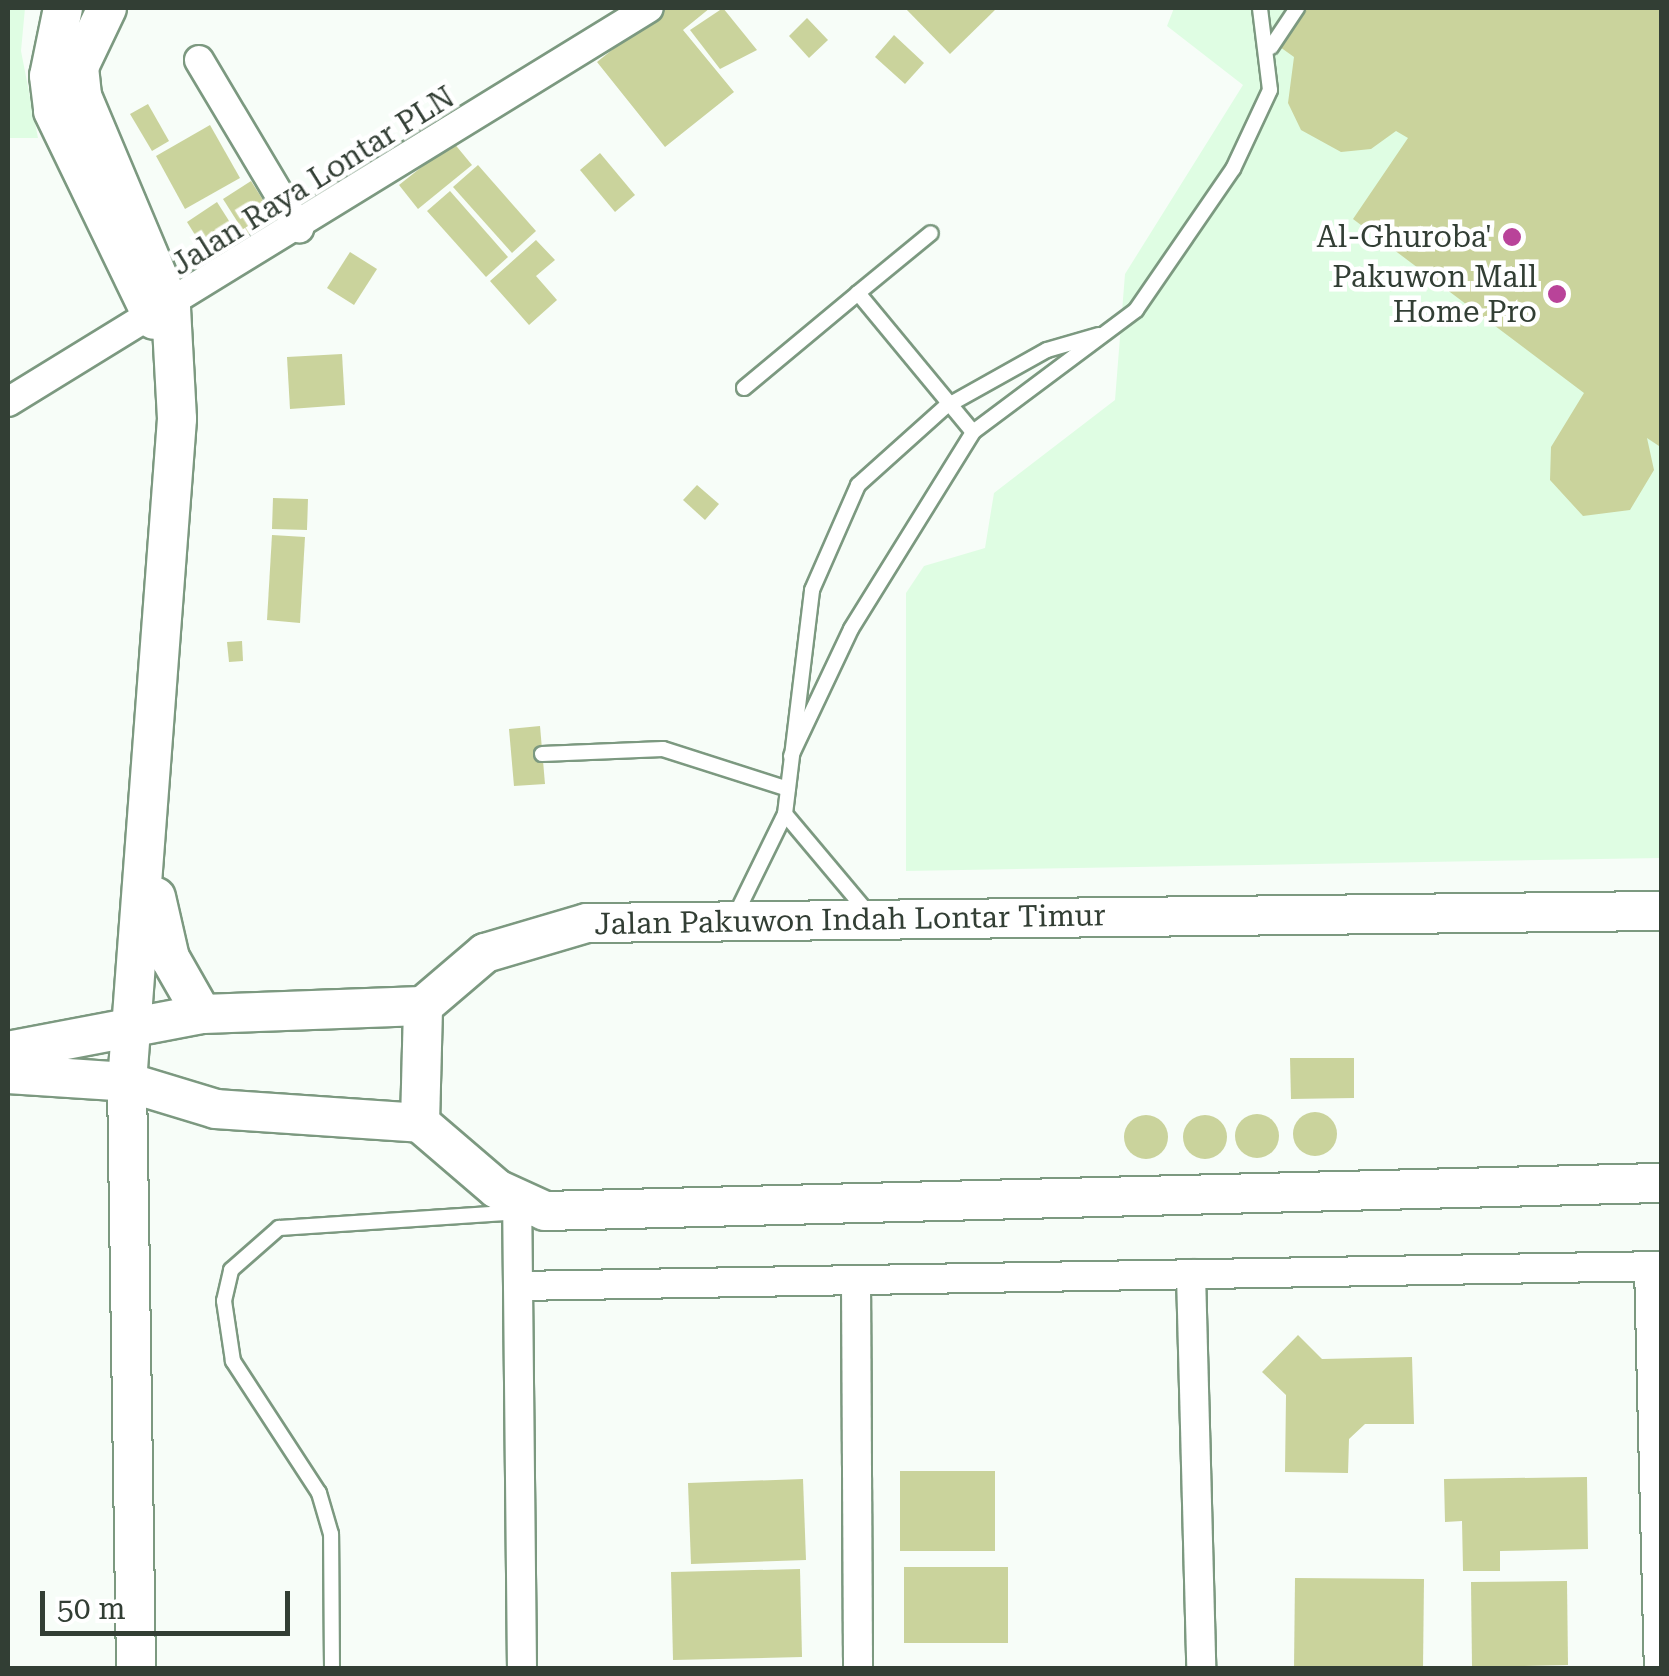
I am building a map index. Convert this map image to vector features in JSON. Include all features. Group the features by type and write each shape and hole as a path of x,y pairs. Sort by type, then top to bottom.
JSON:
{"street":[{"path":"63,8 48,76 53,111 165,322"},
{"path":"107,8 79,67 82,96 165,322 177,418 148,865 127,1082 136,1668"},
{"name":"Jalan Raya Lontar PLN","path":"8,402 165,322 299,228 649,8"},
{"path":"199,60 299,228"},
{"path":"148,865 170,958 202,1014"},
{"name":"Jalan Pakuwon Indah Lontar Timur","path":"423,1006 485,953 535,934 736,916 1662,911"},
{"path":"8,1050 202,1014 423,1006 420,1124"},
{"path":"8,1074 127,1082 216,1108 420,1124 531,1212 1662,1183"},
{"path":"522,1668 518,1286 531,1212"},
{"path":"518,1286 1655,1266 1659,1668"},
{"path":"1191,1274 1201,1668"},
{"path":"856,1280 858,1668"}],"lane":[{"path":"790,756 851,629 973,432 1136,310 1233,169 1270,90 1271,47 1260,8"},
{"path":"1271,47 1297,8"},
{"path":"744,388 931,232"},
{"path":"858,294 945,407 973,432"},
{"path":"736,916 785,814 790,756 826,548 858,485 945,407 1047,350 1105,333"},
{"path":"542,754 663,749 788,789"},
{"path":"785,814 871,918"},
{"path":"332,1668 331,1534 319,1493 233,1361 225,1327 231,1270 278,1228 531,1212"}],"shaded area":[{"path":"8,8 25,8 21,51 38,138 8,138"},
{"path":"1174,8 1661,8 1661,858 906,871 906,593 924,566 985,548 994,493 1115,400 1125,274 1243,85 1167,26"}],"building":[{"path":"664,8 710,8 683,30 734,92 665,147 597,62"},
{"path":"723,8 757,50 720,69 690,30"},
{"path":"905,8 997,8 950,54"},
{"name":"Pakuwon Mall Home Pro","path":"1307,8 1662,8 1662,448 1647,438 1654,470 1630,510 1583,516 1550,480 1551,447 1584,393 1353,219 1408,138 1396,131 1371,149 1341,152 1301,130 1288,103 1294,57 1280,47"},
{"path":"807,18 828,40 809,58 789,36"},
{"path":"894,35 924,63 905,84 875,57"},
{"path":"148,104 169,141 152,151 130,114"},
{"path":"210,125 240,178 185,209 156,156"},
{"path":"453,142 472,165 418,209 399,185"},
{"path":"600,153 635,195 615,212 580,170"},
{"path":"478,165 536,231 512,253 453,187"},
{"path":"251,181 277,222 249,240 223,199"},
{"path":"450,191 508,257 486,277 427,211"},
{"path":"217,202 245,246 214,265 187,222"},
{"path":"536,240 555,260 536,276 557,300 529,325 490,281"},
{"path":"350,252 377,269 354,305 327,288"},
{"path":"342,354 345,405 290,409 287,357"},
{"path":"697,485 719,504 705,520 683,500"},
{"path":"273,498 308,499 307,530 272,529"},
{"path":"272,535 305,537 300,623 267,620"},
{"path":"242,641 243,661 229,662 227,642"},
{"path":"540,726 545,784 514,786 509,729"},
{"path":"1290,1058 1354,1058 1354,1098 1291,1099"},
{"path":"1315,1112 1331,1118 1337,1134 1331,1150 1315,1156 1299,1150 1293,1134 1299,1118"},
{"path":"1257,1114 1273,1120 1279,1136 1273,1152 1257,1158 1241,1152 1235,1136 1241,1120"},
{"path":"1146,1115 1162,1121 1168,1137 1162,1153 1146,1159 1130,1153 1124,1137 1130,1121"},
{"path":"1205,1115 1221,1121 1227,1137 1221,1153 1205,1159 1189,1153 1183,1137 1189,1121"},
{"path":"1298,1335 1322,1359 1412,1357 1414,1424 1365,1424 1349,1439 1348,1473 1285,1472 1286,1395 1262,1372"},
{"path":"900,1471 995,1471 995,1551 900,1551"},
{"path":"1587,1477 1588,1549 1500,1551 1500,1571 1463,1571 1462,1521 1445,1522 1444,1479"},
{"path":"803,1479 806,1560 691,1564 688,1483"},
{"path":"904,1567 1008,1567 1008,1643 904,1643"},
{"path":"800,1569 802,1657 673,1660 671,1572"},
{"path":"1295,1578 1424,1579 1423,1668 1294,1668"},
{"path":"1567,1581 1568,1665 1472,1667 1471,1582"}],"place":[{"name":"Al-Ghuroba'","path":"1512,237"},
{"name":"Pakuwon Mall Home Pro","path":"1557,294"}]}
